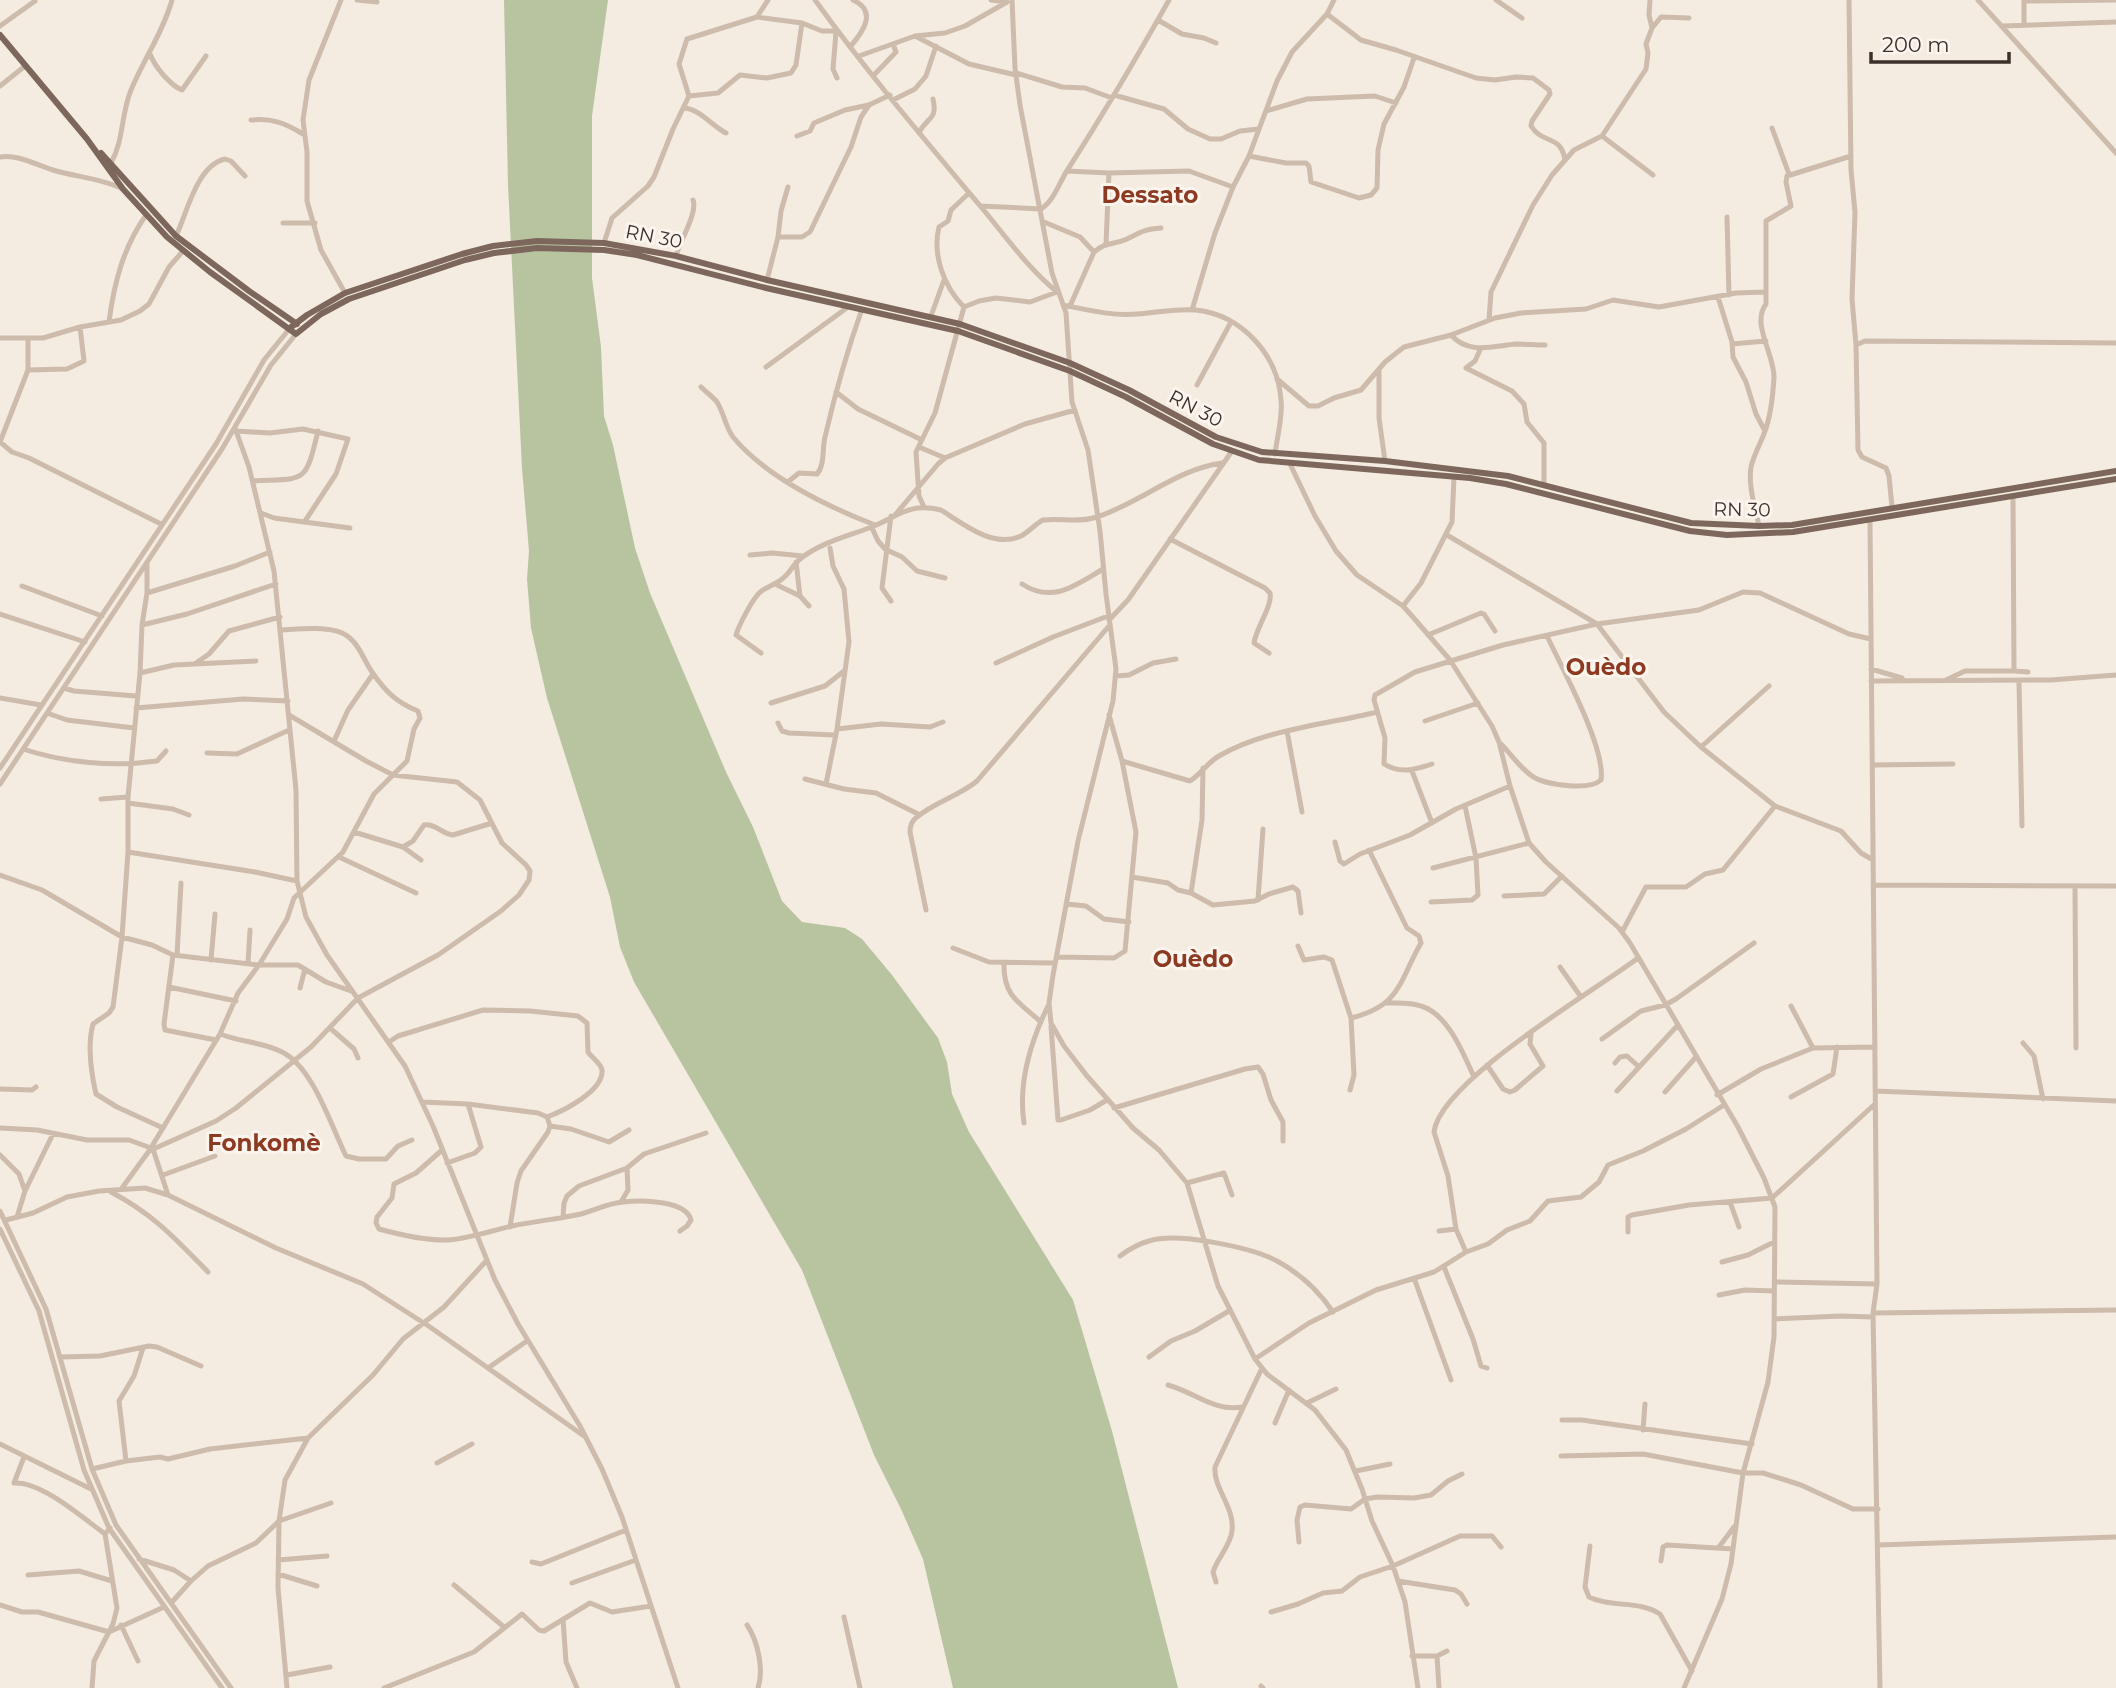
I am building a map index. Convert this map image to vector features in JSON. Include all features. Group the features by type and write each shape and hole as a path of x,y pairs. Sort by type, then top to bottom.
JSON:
{"main road":[{"path":"0,35 146,215 183,251 210,272 296,328"},
{"path":"87,139 176,236 296,328"},
{"name":"RN 30","path":"296,328 345,293 463,254 493,246 537,241 604,243 676,256 767,280 931,316 1070,372 1126,397 1213,444 1259,460 1506,484 1647,522 1712,534 1793,533 2116,479"},
{"name":"RN 30","path":"296,328 349,299 494,253 537,248 604,250 637,255 848,307 959,328 1070,363 1236,445 1275,454 1385,461 1484,472 1544,484 1691,523 1792,525 2116,471"}],"street":[{"path":"111,163 120,147 120,133 131,91 165,21 170,0"},
{"path":"341,0 309,80 304,104 303,134 307,152 307,201 321,250 345,293"},
{"path":"357,0 377,2"},
{"path":"757,17 768,0"},
{"path":"815,0 837,32 919,133 1033,270 1057,292 1067,306 1101,314 1192,310 1231,321 1250,335 1265,352 1277,379 1282,407 1275,454"},
{"path":"835,55 864,30 867,12 864,6 853,0"},
{"path":"992,0 1010,1"},
{"path":"981,206 1041,209 1047,205 1095,129 1169,0"},
{"path":"1192,310 1215,233 1233,187 1249,156 1277,80 1292,52 1327,14 1334,0"},
{"path":"1496,0 1522,18"},
{"path":"1650,0 1652,28"},
{"path":"1849,0 1854,212 1852,299 1856,345 1858,450 1862,457 1886,468 1892,507"},
{"path":"1978,0 2116,153"},
{"path":"2024,24 2024,1 2116,0"},
{"path":"0,26 35,1"},
{"path":"859,56 915,36 945,33 965,26 1010,1"},
{"path":"1010,1 1016,74 1026,141 1057,292"},
{"path":"1327,14 1361,40 1414,58 1485,79 1516,77 1538,80 1550,94 1531,126 1536,133 1562,147 1565,160"},
{"path":"604,243 612,218 648,186 654,177 689,96 679,64 687,39 757,17 802,23 822,31 837,32"},
{"path":"1489,320 1490,292 1533,205 1552,175 1577,147 1602,136 1646,69 1646,44 1652,28 1661,17 1689,18"},
{"path":"1158,20 1182,34 1216,43"},
{"path":"2002,26 2116,22"},
{"path":"689,96 718,93 740,75 767,78 791,73 796,65 802,23"},
{"path":"837,32 833,69 837,78"},
{"path":"915,36 969,64 1062,87 1085,88 1164,109 1188,129 1210,139 1221,139 1240,131 1259,129"},
{"path":"873,76 896,52 893,44"},
{"path":"797,136 810,131 814,122 915,89 926,76 936,46"},
{"path":"150,54 153,64 182,90 206,56"},
{"path":"1249,156 1286,163 1306,163 1309,166 1311,182 1365,198 1376,190 1377,158 1382,130 1404,87 1414,58"},
{"path":"144,65 153,64"},
{"path":"0,86 25,66"},
{"path":"926,76 932,84"},
{"path":"1266,111 1307,99 1376,96 1396,103"},
{"path":"919,133 935,112 933,99"},
{"path":"778,237 802,237 810,232 851,147 861,117 869,105"},
{"path":"684,108 696,110 713,127 726,133"},
{"path":"251,120 272,119 303,134"},
{"path":"1759,526 1751,469 1765,431 1774,377 1761,326 1761,310 1766,304 1766,222 1791,206 1786,182 1789,174 1772,128"},
{"path":"1602,136 1653,175"},
{"path":"0,156 20,158 54,170 93,177 124,189"},
{"path":"1789,174 1851,156"},
{"path":"176,236 209,166 225,159 231,161 245,176"},
{"path":"1066,171 1189,171 1233,187"},
{"path":"1106,244 1109,173"},
{"path":"767,280 788,187"},
{"path":"964,307 944,280 940,260 939,226 948,221 951,210 969,193"},
{"path":"676,256 695,211 693,200"},
{"path":"108,322 121,261 146,215"},
{"path":"1727,217 1729,295"},
{"path":"1044,222 1080,237 1094,252"},
{"path":"283,223 315,223"},
{"path":"1024,1123 1022,1086 1049,1003 1078,841 1116,676 1088,450 1074,410 1067,306 1094,252 1106,244 1124,240 1142,230 1161,228"},
{"path":"0,338 28,340 121,320 149,304 169,267 183,251"},
{"path":"931,316 944,280"},
{"path":"964,307 996,298 1030,302 1057,292"},
{"path":"1277,379 1292,393 1314,407 1361,390 1394,354 1405,347 1451,335 1489,320 1521,313 1586,309 1613,300 1659,307 1765,292"},
{"path":"1718,297 1732,344 1734,361 1746,382 1756,414 1765,431"},
{"path":"766,367 848,307"},
{"path":"924,507 919,496 916,459 935,413 964,307"},
{"path":"789,481 799,473 820,472 823,443 836,392 862,309"},
{"path":"1197,384 1231,321"},
{"path":"28,370 67,369 83,361 80,327"},
{"path":"0,784 236,430 271,365 296,328"},
{"path":"0,768 216,444 264,360 296,328"},
{"path":"1451,335 1459,342 1480,350 1516,344 1545,345"},
{"path":"28,340 28,370 19,387 0,442 12,452 36,461 161,523"},
{"path":"1732,344 1766,341"},
{"path":"1856,345 1865,341 2116,343"},
{"path":"1480,350 1475,360 1466,368 1512,391 1524,404 1527,422 1544,443 1544,484"},
{"path":"1379,370 1379,418 1385,461"},
{"path":"701,387 716,400 732,436 747,451 804,492 873,526 878,541 885,549 902,557 917,571 945,578"},
{"path":"836,392 858,409 922,440"},
{"path":"891,601 882,588 885,549 893,516 919,486 946,458 1025,424 1074,410"},
{"path":"236,430 270,433 303,429 348,439 336,474 305,521"},
{"path":"236,430 253,481 276,584 296,790 296,881 306,917 327,955 405,1066 487,1260 527,1341 587,1438 602,1469 626,1530 678,1688"},
{"path":"253,481 291,479 305,473 310,467 318,432"},
{"path":"919,447 946,458"},
{"path":"926,909 910,832 911,823 977,781 1128,600 1232,451"},
{"path":"761,653 738,639 736,633 755,596 783,579 804,556 893,516 924,507 941,510 992,538 1004,540 1023,535 1043,520 1072,522 1098,517 1197,469 1222,463"},
{"path":"1290,464 1336,551 1357,575 1403,606 1450,660 1499,742 1529,843 1622,932 1748,1146 1775,1207 1774,1319 1768,1382 1743,1473 1733,1549 1721,1599 1684,1688"},
{"path":"1403,606 1421,583 1447,535 1452,522 1454,477"},
{"path":"2013,497 2014,671"},
{"path":"261,513 274,518 351,528"},
{"path":"1870,521 1877,1284 1873,1315 1880,1688"},
{"path":"1447,535 1597,624 1664,712 1701,747 1775,806 1841,831 1861,853 1873,860"},
{"path":"1170,539 1270,593 1271,600 1254,643 1269,653"},
{"path":"826,784 849,642 844,589 827,547"},
{"path":"147,593 270,552"},
{"path":"750,555 772,553 804,556"},
{"path":"796,562 800,596"},
{"path":"147,563 147,593 128,800 128,852 122,937 113,1007 93,1024 90,1034 96,1094 163,1128"},
{"path":"1022,584 1030,589 1061,592 1103,569"},
{"path":"142,625 187,614 276,584"},
{"path":"775,584 800,596 809,606"},
{"path":"22,586 102,617"},
{"path":"1432,764 1412,771 1384,764 1385,742 1374,697 1383,688 1406,676 1450,660 1597,624 1699,610 1738,593 1750,591 1774,598 1850,634 1871,639"},
{"path":"1428,635 1481,613 1495,631"},
{"path":"0,614 85,642"},
{"path":"196,663 209,654 229,631 280,617"},
{"path":"996,663 1053,637 1109,621"},
{"path":"122,1188 151,1150 218,1037 238,993 259,965 299,892 331,861 339,857 374,794 407,761 420,714 392,697 373,674 352,639 341,632 282,630"},
{"path":"1499,742 1533,778 1578,786 1591,785 1601,780 1601,769 1591,730 1547,636"},
{"path":"1116,676 1129,675 1153,663 1175,659"},
{"path":"140,673 174,664 256,661"},
{"path":"1871,669 1912,680"},
{"path":"771,703 825,685 844,671"},
{"path":"1945,681 1965,671 2028,672"},
{"path":"334,741 348,710 373,674"},
{"path":"1871,681 2018,681 2116,676"},
{"path":"2018,681 2022,826"},
{"path":"1701,747 1769,685"},
{"path":"64,688 136,696"},
{"path":"0,698 41,705"},
{"path":"136,708 243,699 288,701"},
{"path":"1425,720 1478,703"},
{"path":"1122,761 1191,781 1203,768 1224,753 1287,731 1377,712"},
{"path":"47,713 67,720 134,727"},
{"path":"151,1150 216,1121 270,1083 294,1059 311,1047 358,998 438,955 519,894 529,880 530,871 526,864 502,843 480,800 457,782 393,775 289,715"},
{"path":"953,948 989,962 1004,963 1118,957 1125,951 1136,832 1122,761 1109,715"},
{"path":"778,723 782,731 789,733 836,732 881,724 930,727 943,722"},
{"path":"207,753 237,754 289,730"},
{"path":"1287,731 1302,812"},
{"path":"23,749 52,756 132,765 157,761 166,751"},
{"path":"1872,765 1953,764"},
{"path":"1191,893 1202,820 1203,768"},
{"path":"1412,771 1432,823"},
{"path":"805,779 876,793 920,815"},
{"path":"1335,842 1342,864 1347,863 1369,850 1410,835 1510,786"},
{"path":"101,799 128,800 189,815"},
{"path":"1431,902 1476,898 1478,895 1476,858 1465,806"},
{"path":"1622,932 1646,887 1686,887 1705,874 1724,870 1775,806"},
{"path":"403,847 413,841 424,825 453,835 492,824"},
{"path":"1258,900 1263,829"},
{"path":"354,832 403,847 421,860"},
{"path":"1433,869 1529,843"},
{"path":"1369,850 1407,928 1421,939 1396,993 1387,1003"},
{"path":"128,852 296,881"},
{"path":"339,857 416,893"},
{"path":"0,875 42,890 122,937 175,955 259,965 293,964 351,991"},
{"path":"1504,895 1544,894 1562,876"},
{"path":"1132,877 1159,880 1213,905 1258,900 1285,888 1296,888 1301,913"},
{"path":"181,883 165,1030 218,1037 280,1051 294,1059 320,1100 346,1156 386,1159 398,1146 412,1140"},
{"path":"1873,885 2116,886"},
{"path":"2075,886 2076,1048"},
{"path":"1066,904 1086,906 1104,919 1129,922"},
{"path":"211,960 215,914"},
{"path":"248,963 250,930"},
{"path":"1602,1038 1641,1011 1665,1005 1754,943"},
{"path":"1298,946 1304,960 1324,957 1332,960 1351,1018 1354,1074 1350,1090"},
{"path":"1466,1252 1456,1229 1451,1188 1434,1132 1435,1125 1451,1100 1487,1065 1638,958"},
{"path":"1004,963 1003,978 1010,994 1041,1021"},
{"path":"1560,967 1581,997"},
{"path":"300,988 304,969"},
{"path":"169,987 236,1001"},
{"path":"1049,1003 1058,1120 1090,1110 1107,1100"},
{"path":"1351,1018 1387,1003 1424,1006 1457,1042 1474,1077"},
{"path":"1791,1006 1813,1048"},
{"path":"388,1042 398,1036 483,1010 578,1016 587,1023 588,1052 600,1065 601,1075 592,1090 575,1104 547,1117"},
{"path":"1051,1023 1064,1046 1107,1100 1173,1165 1187,1183 1203,1241 1229,1311 1255,1359 1262,1368 1307,1403 1339,1440 1356,1471 1372,1521 1393,1566 1405,1602 1418,1688"},
{"path":"1617,1091 1677,1026"},
{"path":"330,1027 342,1037 358,1058"},
{"path":"1487,1065 1503,1089 1510,1092 1515,1090 1543,1066 1530,1044 1531,1033"},
{"path":"2023,1042 2034,1056 2043,1099"},
{"path":"1791,1097 1833,1074 1836,1047"},
{"path":"1717,1095 1761,1069 1813,1048 1874,1047"},
{"path":"1615,1063 1623,1056 1639,1067"},
{"path":"1665,1092 1696,1056"},
{"path":"1114,1108 1258,1067 1283,1122 1283,1141"},
{"path":"0,1089 32,1090 36,1087"},
{"path":"1875,1091 2116,1101"},
{"path":"422,1102 468,1104 538,1113 547,1117 550,1126 542,1143 521,1171 510,1227"},
{"path":"447,1163 475,1153 481,1147 468,1104"},
{"path":"1628,1232 1628,1217 1632,1215 1689,1205 1772,1198 1875,1104"},
{"path":"1255,1359 1308,1322 1376,1290 1444,1267 1466,1252 1488,1244 1507,1230 1530,1221 1548,1201 1581,1197 1599,1182 1608,1165 1686,1129 1724,1105"},
{"path":"550,1126 571,1129 610,1142 629,1130"},
{"path":"0,1128 37,1130 87,1140 135,1141 151,1150 163,1175 168,1195"},
{"path":"563,1217 564,1203 570,1192 627,1168 644,1154 706,1133"},
{"path":"18,1217 25,1191 53,1134"},
{"path":"442,1151 416,1173 394,1184 392,1198 377,1217 379,1229 425,1239 447,1240 580,1214 621,1202 636,1202 671,1204 684,1208 689,1212 691,1220 680,1231"},
{"path":"0,1155 19,1174 25,1191"},
{"path":"163,1175 215,1156"},
{"path":"627,1168 628,1190 636,1202"},
{"path":"1187,1183 1224,1173 1232,1195"},
{"path":"111,1192 122,1188 145,1188 168,1195 276,1248 363,1284 587,1438"},
{"path":"621,1202 628,1190"},
{"path":"6,1220 67,1197 99,1191 111,1192 138,1206 160,1223 208,1272"},
{"path":"1730,1202 1739,1227"},
{"path":"0,1211 46,1309 92,1469 116,1525 231,1688"},
{"path":"0,1229 38,1311 84,1470 109,1528 222,1688"},
{"path":"1439,1231 1456,1229"},
{"path":"1119,1256 1137,1245 1158,1239 1203,1241 1274,1260 1314,1288 1333,1312"},
{"path":"1722,1262 1748,1255 1774,1242"},
{"path":"287,1688 278,1574 279,1521 285,1480 308,1438 373,1375 403,1339 444,1307 487,1260"},
{"path":"1444,1267 1473,1339 1478,1362 1480,1366 1488,1368"},
{"path":"1414,1278 1451,1380"},
{"path":"1774,1282 1877,1284"},
{"path":"1718,1295 1745,1290 1774,1291"},
{"path":"1774,1319 2116,1310"},
{"path":"1149,1357 1171,1341 1195,1331 1229,1311"},
{"path":"488,1368 527,1341"},
{"path":"60,1357 100,1356 149,1346 201,1366"},
{"path":"125,1461 119,1401 134,1376 143,1348"},
{"path":"1216,1582 1213,1572 1232,1531 1226,1498 1216,1481 1215,1467 1262,1368"},
{"path":"1168,1385 1186,1390 1212,1405 1232,1409 1242,1407"},
{"path":"1307,1403 1336,1389"},
{"path":"1275,1423 1289,1390"},
{"path":"1643,1430 1645,1404"},
{"path":"1562,1420 1582,1420 1752,1444"},
{"path":"92,1469 125,1461 160,1457 168,1459 210,1450 308,1438"},
{"path":"0,1444 91,1489"},
{"path":"437,1463 472,1444"},
{"path":"1561,1456 1648,1455 1743,1473 1774,1475 1853,1509 1878,1509"},
{"path":"24,1457 14,1483 23,1482 53,1497 105,1534"},
{"path":"1356,1471 1390,1464"},
{"path":"1299,1542 1297,1520 1300,1507 1313,1505 1351,1509 1365,1499 1423,1497 1435,1493 1448,1481 1462,1474"},
{"path":"171,1604 208,1566 256,1542 279,1521 331,1503"},
{"path":"1719,1547 1736,1524"},
{"path":"92,1688 94,1661 109,1632 117,1608 105,1534 109,1528 116,1525"},
{"path":"532,1562 541,1564 626,1530"},
{"path":"1271,1612 1323,1593 1342,1591 1360,1577 1393,1566 1460,1536 1492,1536 1501,1547"},
{"path":"1878,1545 2116,1538"},
{"path":"1661,1561 1663,1547 1667,1545 1733,1549"},
{"path":"1590,1546 1586,1587 1589,1597 1639,1606 1660,1614 1692,1671"},
{"path":"278,1560 327,1556"},
{"path":"139,1559 174,1570 191,1581"},
{"path":"572,1583 636,1560"},
{"path":"28,1575 79,1571 112,1581"},
{"path":"278,1574 317,1586"},
{"path":"1398,1581 1455,1590 1467,1604"},
{"path":"454,1586 504,1627"},
{"path":"384,1688 474,1652 522,1614 541,1631 590,1603 612,1612 652,1606"},
{"path":"0,1605 22,1612 38,1612 109,1632 164,1607"},
{"path":"844,1617 860,1688"},
{"path":"563,1619 566,1661 577,1688"},
{"path":"121,1625 138,1661"},
{"path":"747,1625 753,1634 761,1674 758,1688"},
{"path":"1412,1656 1437,1656 1447,1651"},
{"path":"1437,1656 1438,1688"},
{"path":"287,1675 330,1667"}],"green space":[{"path":"504,0 608,0 592,116 592,278 601,347 604,416 613,445 635,548 650,593 726,772 753,827 782,901 802,922 845,928 862,939 938,1038 947,1062 952,1094 969,1132 1073,1300 1112,1431 1178,1688 953,1688 923,1559 874,1455 802,1270 634,982 620,947 610,897 547,698 531,628 508,185"}],"district":[{"name":"Dessato","path":"1150,195"},
{"name":"Ouèdo","path":"1606,667"},
{"name":"Ouèdo","path":"1193,959"},
{"name":"Fonkomè","path":"264,1143"}]}
